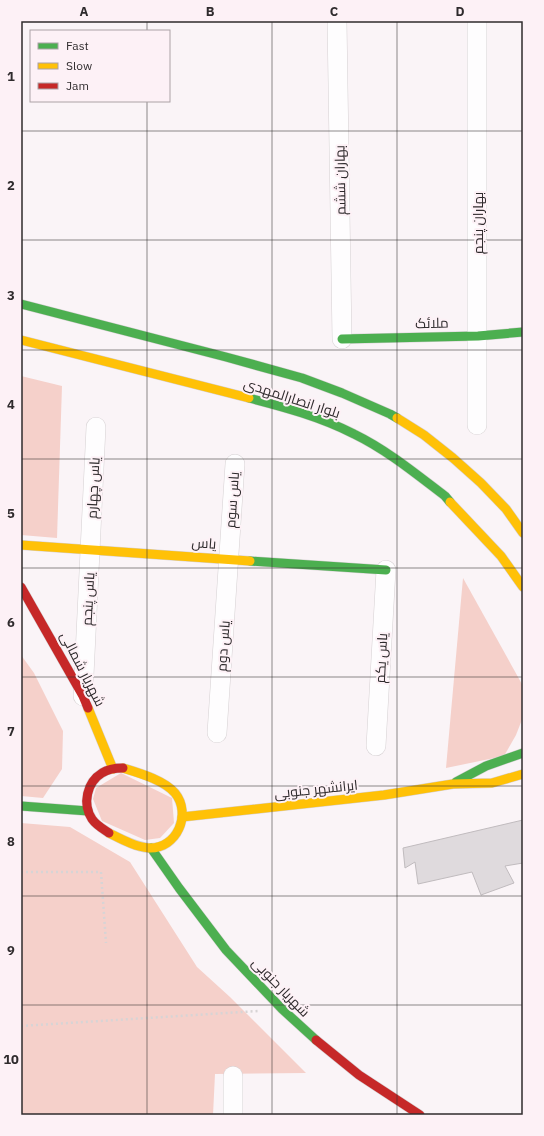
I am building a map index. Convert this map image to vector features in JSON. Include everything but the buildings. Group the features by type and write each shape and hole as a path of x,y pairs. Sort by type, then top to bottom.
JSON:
{"street":[{"name":"بهاران ششم","path":"337,21 342,339"},
{"name":"بهاران پنجم","path":"477,21 478,426"},
{"name":"بلوار انصارالمهدی","path":"21,304 302,378 342,393 390,414 424,435 481,483 506,509 523,533"},
{"name":"ملائک","path":"342,339 478,336 523,332"},
{"name":"بلوار انصارالمهدی","path":"21,340 287,408 329,423 354,434 402,463 445,496 501,556 523,587"},
{"name":"یاس چهارم","path":"90,550 96,427"},
{"name":"یاس سوم","path":"228,559 235,464"},
{"name":"یاس","path":"21,545 386,570"},
{"name":"یاس پنجم","path":"83,696 90,550"},
{"name":"یاس دوم","path":"217,733 228,559"},
{"name":"یاس یکم","path":"376,746 386,570"},
{"name":"شهریار شمالی","path":"21,587 83,696 113,768"},
{"name":"ایرانشهر جنوبی","path":"453,784 486,766 523,753"},
{"path":"113,768 123,768 133,771 167,786 175,793 181,802 183,812 182,823 178,833 171,840 162,846 151,848 141,847 106,832 91,818 88,811 86,798 89,788 94,779 103,772 113,768"},
{"name":"ایرانشهر جنوبی","path":"182,817 384,796 453,784 492,783 523,774"},
{"path":"21,806 88,811"},
{"name":"شهریار جنوبی","path":"151,848 226,950 282,1009 313,1038 359,1075 420,1115"},
{"path":"233,1076 233,1115"}],"path":[{"path":"21,872 101,872 106,943"},
{"path":"21,1026 282,1009"}],"shaded area":[{"path":"21,376 62,386 57,538 21,535"},
{"path":"463,578 523,686 523,717 516,735 504,756 446,768"},
{"path":"21,655 34,673 63,731 62,769 43,798 21,796"},
{"path":"121,773 172,798 174,823 160,838 145,840 102,821 93,799 96,788"},
{"path":"21,823 70,827 130,862 197,967 230,997 306,1073 215,1074 213,1115 21,1115"}],"traffic: fast":[{"path":"21,304 302,378 342,393 397,418"},
{"path":"342,339 478,336 523,332"},
{"path":"249,398 316,418 366,440 401,463 445,496 450,502"},
{"path":"250,561 386,570"},
{"path":"456,782 486,766 523,753"},
{"path":"21,806 88,811"},
{"path":"151,848 226,950 282,1009 316,1040"}],"traffic: slow":[{"path":"21,340 249,398"},
{"path":"397,418 424,435 481,483 506,509 523,533"},
{"path":"450,502 501,556 523,587"},
{"path":"21,545 250,561"},
{"path":"88,708 113,769"},
{"path":"109,833 139,846 149,848 159,847 174,837 182,820 180,801 170,788 151,778 123,768"},
{"path":"182,817 384,795 453,784 492,783 523,774"}],"traffic: jam":[{"path":"21,587 83,696 88,708"},
{"path":"109,833 92,819 87,807 88,794 93,782 102,773 112,769 123,768"},
{"path":"316,1040 359,1075 420,1115"}]}
